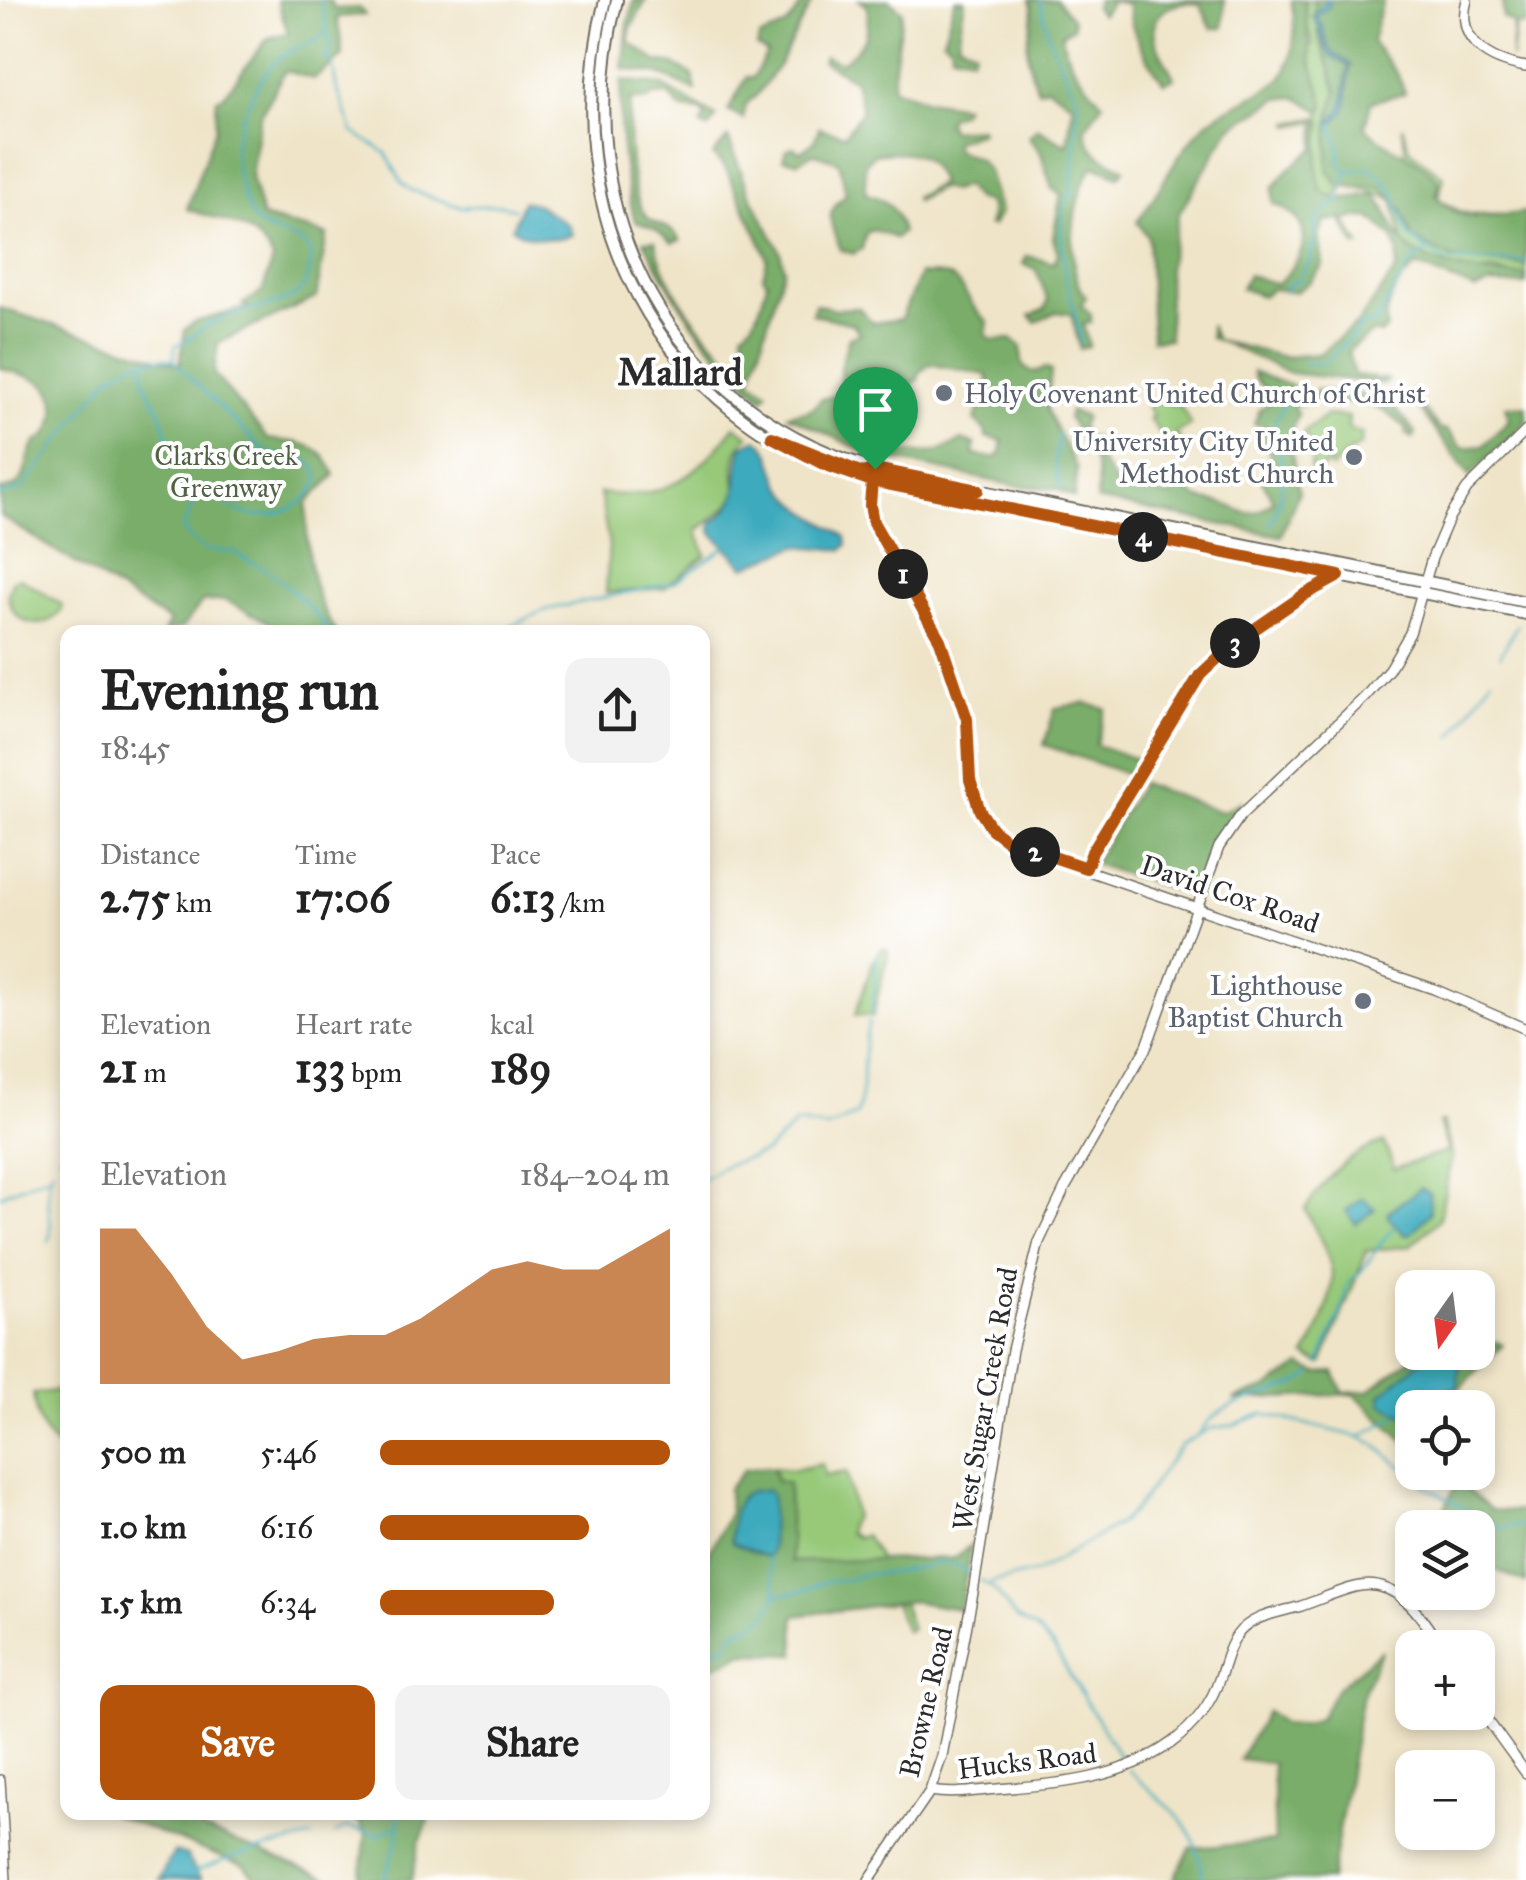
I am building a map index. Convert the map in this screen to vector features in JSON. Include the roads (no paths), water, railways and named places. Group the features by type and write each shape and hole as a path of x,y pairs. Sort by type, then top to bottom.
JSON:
{"main road":[{"path":"604,0 590,72 589,117 594,174 608,230 628,278 656,327 685,365 728,406 772,437 823,464 1306,570 1526,602"},
{"path":"602,139 604,72 617,0"},
{"path":"1467,0 1464,17 1473,44 1492,59 1526,67"},
{"path":"600,22 597,65 604,72"},
{"path":"590,72 597,78 598,116 610,191 628,250 654,302 686,346 730,391 774,424 874,475 978,490 1424,587 1526,614"},
{"name":"West Sugar Creek Road","path":"976,1576 1012,1350 1032,1260 1065,1188 1142,1056 1227,834 1376,685 1406,641 1436,546 1460,500 1526,431"},
{"name":"David Cox Road","path":"874,475 870,505 873,522 932,624 964,709 970,780 980,811 992,829 1009,842 1434,989 1526,1029"},
{"path":"1304,595 1314,583 1306,570"},
{"path":"1086,868 1200,675 1233,644 1339,576"},
{"name":"Browne Road","path":"869,1880 930,1791 942,1756 976,1576"},
{"name":"Hucks Road","path":"930,1791 961,1793 1077,1782 1125,1768 1170,1744 1200,1716 1215,1692 1234,1640 1244,1627 1262,1617 1356,1586 1391,1591 1414,1609 1429,1630"},
{"path":"1495,1730 1526,1773"},
{"path":"0,1780 6,1880"}],"water":[{"path":"1331,0 1328,8 1316,16 1330,49 1351,65 1346,107 1331,125 1343,104 1349,66 1329,53 1312,16"},
{"path":"523,201 538,205 569,225 572,235 541,238 512,228"},
{"path":"757,439 767,449 789,495 846,537 847,545 842,550 797,546 745,567 711,532 712,523 735,497 743,446"},
{"path":"1421,1188 1429,1193 1430,1213 1412,1233 1405,1235 1388,1212"},
{"path":"1362,1198 1375,1209 1356,1224 1346,1211"},
{"path":"1410,1370 1459,1370 1458,1386 1450,1390 1395,1390 1395,1410 1382,1404 1381,1395"},
{"path":"768,1490 772,1496 768,1558 732,1543 731,1531 743,1495"},
{"path":"174,1852 187,1856 201,1880 158,1880"}],"waterway":[{"path":"321,0 331,50 324,57 333,67 353,132 386,153 402,183 411,190 461,207 501,205 514,209"},
{"path":"1040,0 1049,38 1078,100 1072,189 1062,214 1061,235 1066,278 1082,343"},
{"path":"323,625 277,577 235,552 201,547 183,530 198,489 210,487 230,507 245,514 270,515 305,499 319,479 305,460 263,449 174,360 175,346 208,325 292,297 305,283 311,259 308,250 303,243 256,222 240,184 235,144 247,106 268,70 287,53 326,31"},
{"path":"1331,124 1341,164 1347,171 1373,170 1392,190 1409,237 1444,261 1526,262"},
{"path":"1286,293 1288,284 1300,280 1312,261 1315,222 1340,201 1347,172"},
{"path":"1304,364 1325,363 1364,324 1375,323 1414,260 1426,252"},
{"path":"0,495 22,489 110,376 135,362 172,360"},
{"path":"143,361 145,383 160,411 167,441"},
{"path":"1270,525 1283,478 1274,439 1275,425 1294,388"},
{"path":"1291,398 1302,406"},
{"path":"1059,433 1055,463 1060,489"},
{"path":"514,625 545,610 673,583 727,546"},
{"path":"1500,656 1517,625"},
{"path":"1452,737 1491,679"},
{"path":"872,1017 877,954"},
{"path":"710,1174 764,1153 797,1123 827,1128 856,1115 869,1023"},
{"path":"49,1242 48,1188 53,1169"},
{"path":"0,1195 49,1175"},
{"path":"1319,1364 1342,1309 1348,1283 1395,1226"},
{"path":"1200,1433 1222,1411 1284,1389 1312,1374"},
{"path":"990,1586 992,1582 1038,1572 1120,1523 1137,1507 1181,1445 1209,1429 1263,1414 1360,1437 1427,1487 1500,1528 1526,1525"},
{"path":"1362,1436 1395,1417"},
{"path":"710,1649 728,1645 734,1632 767,1613 777,1595 768,1558"},
{"path":"777,1595 804,1591 827,1581 943,1563 957,1565 971,1576"},
{"path":"981,1580 995,1590 1015,1617 1053,1647 1124,1764"},
{"path":"1129,1770 1187,1827 1204,1880"},
{"path":"384,1880 398,1839 399,1820"},
{"path":"334,1834 347,1827 378,1835 397,1826"},
{"path":"194,1872 236,1856 312,1837"}],"place":[{"name":"Holy Covenant United Church of Christ","path":"944,393"},
{"name":"University City United Methodist Church","path":"1354,457"},
{"name":"Lighthouse Baptist Church","path":"1363,1001"}],"district":[{"name":"Mallard","path":"680,372"}],"park label":[{"name":"Clarks Creek Greenway","path":"226,471"}]}
